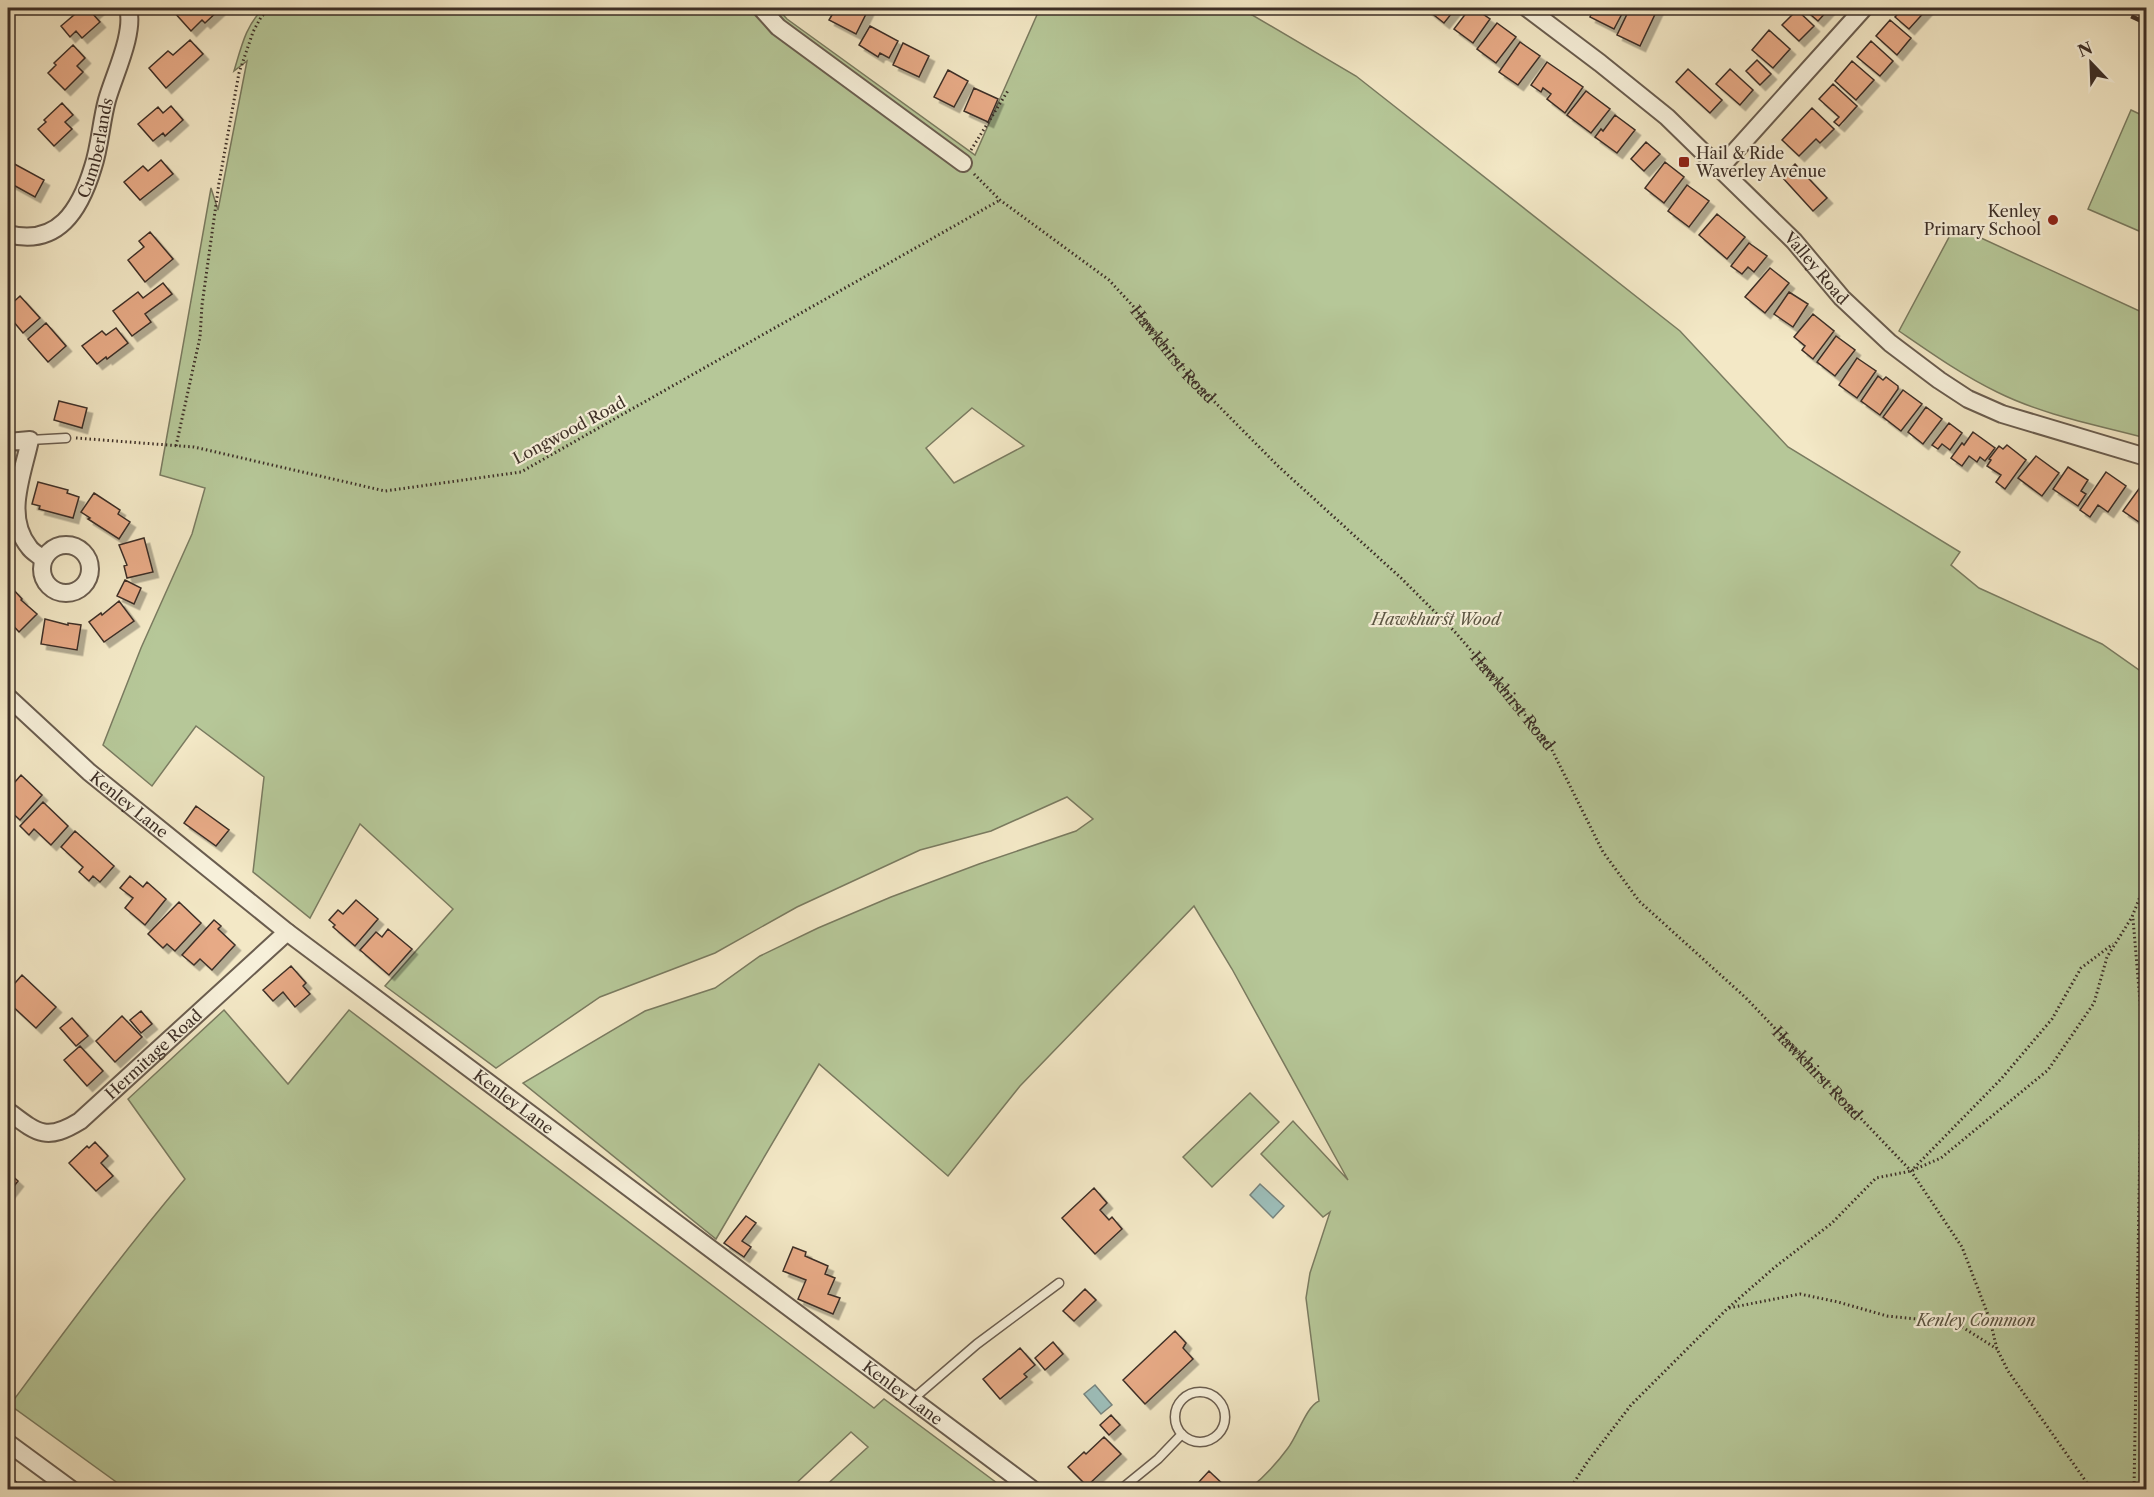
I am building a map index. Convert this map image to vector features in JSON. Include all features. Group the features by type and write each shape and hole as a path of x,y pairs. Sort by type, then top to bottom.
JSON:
{"street":[{"name":"Cumberlands","path":"8,234 38,237 54,230 68,218 79,200 93,168 106,102 126,40 130,14 128,8"},
{"path":"761,8 778,27 963,163"},
{"name":"Valley Road","path":"1527,8 1667,117 1794,241 1842,298 1890,343 1939,380 1968,399 2002,414 2146,457"},
{"path":"1720,168 1864,8"},
{"path":"8,442 30,440 15,507 20,531 29,548 44,559"},
{"name":"Kenley Lane","path":"8,697 89,772 287,932 1033,1490"},
{"name":"Hermitage Road","path":"8,1111 25,1124 45,1134 61,1133 80,1121 287,932"},
{"path":"8,1443 72,1490"}],"lane":[{"path":"30,440 66,438"},
{"path":"913,1399 977,1344 1059,1283"},
{"path":"1196,1393 1203,1393 1217,1400 1224,1415 1220,1432 1206,1441 1197,1442 1189,1440 1182,1434 1175,1421 1175,1413 1182,1400 1196,1393"},
{"path":"1119,1490 1158,1459 1182,1434"}],"path":[{"path":"176,446 200,337 202,305 219,183 239,72 253,32 261,17 270,8"},
{"path":"978,139 1009,89"},
{"name":"Hawkhirst Road","path":"963,163 1000,200 1109,280 1197,384 1279,466 1401,578 1456,633 1550,746 1603,852 1639,901 1746,998 1911,1171 1962,1247 1990,1320 1997,1349 2008,1371 2092,1490"},
{"name":"Longwood Road","path":"66,438 194,447 385,491 520,472 1000,200"},
{"path":"1569,1490 1631,1405 1727,1309 1775,1267 1833,1223 1876,1178 1911,1171 1941,1158 2048,1070 2094,1003 2107,957 2132,917 2146,884"},
{"path":"2132,917 2142,1025 2134,1490"},
{"path":"1911,1171 2002,1078 2052,1019 2081,968 2117,941"},
{"path":"1727,1309 1800,1294 1887,1316 1956,1323 1997,1349"}],"green space":[{"path":"264,8 777,8 787,19 975,155 1040,8 1242,9 1356,76 1680,331 1788,447 1960,552 1951,565 1979,588 2102,644 2146,675 2146,1489 1249,1489 1284,1454 1310,1409 1319,1401 1306,1298 1310,1273 1330,1212 1323,1217 1261,1154 1293,1121 1348,1180 1232,969 1194,906 1020,1086 948,1176 819,1064 716,1239 523,1083 645,1011 715,988 760,956 818,928 891,897 1076,831 1093,819 1067,797 991,831 920,850 797,907 715,953 600,997 496,1068 385,986 453,909 360,824 310,918 253,872 264,777 196,726 152,786 103,745 141,648 192,534 205,488 160,475 211,188 218,210 247,61 234,71 245,37","holes":["972,408 1024,446 954,483 926,448"]},
{"path":"2131,110 2146,117 2146,234 2088,209"},
{"path":"1955,226 2146,314 2146,438 2070,419 2015,400 1959,371 1899,331"},
{"path":"224,1010 288,1084 349,1010 874,1408 884,1399 1005,1489 822,1489 868,1447 851,1432 790,1489 126,1489 10,1405 117,1262 185,1179 128,1099"},
{"path":"1250,1093 1279,1122 1212,1187 1183,1157"}],"water":[{"path":"1260,1184 1284,1206 1273,1218 1250,1195"},
{"path":"1095,1385 1112,1405 1101,1414 1084,1394"}],"building":[{"path":"77,8 100,8 93,14 100,22 82,38 76,31 70,37 61,26 75,14 73,11"},
{"path":"179,8 217,8 219,10 205,23 202,20 191,31 174,12"},
{"path":"836,8 868,10 856,34 829,20"},
{"path":"1425,8 1456,8 1444,23"},
{"path":"1470,8 1474,8 1490,19 1473,43 1454,29"},
{"path":"1595,8 1625,8 1614,29 1590,17"},
{"path":"1630,8 1658,8 1640,46 1617,35"},
{"path":"1803,8 1830,8 1818,21"},
{"path":"1903,8 1928,8 1909,29 1895,17"},
{"path":"1797,10 1814,26 1799,41 1782,25"},
{"path":"1890,20 1911,38 1897,55 1876,36"},
{"path":"1497,23 1516,37 1496,63 1477,49"},
{"path":"870,26 898,41 889,58 880,53 878,57 859,45"},
{"path":"1769,30 1790,49 1773,68 1752,50"},
{"path":"190,40 203,54 166,88 149,68 168,51 173,55"},
{"path":"1871,41 1893,61 1880,76 1857,57"},
{"path":"1520,42 1540,56 1518,85 1499,72"},
{"path":"903,43 929,56 919,77 893,65"},
{"path":"73,45 85,58 77,66 83,72 65,90 48,73 56,65 54,63"},
{"path":"1757,60 1771,74 1760,85 1746,71"},
{"path":"1852,61 1874,80 1856,100 1835,81"},
{"path":"1547,62 1583,87 1565,113 1547,99 1551,94 1543,88 1541,92 1531,85"},
{"path":"1688,69 1722,100 1710,113 1676,82"},
{"path":"1730,69 1753,90 1740,105 1716,84"},
{"path":"948,70 968,81 954,107 934,97"},
{"path":"1833,84 1857,106 1839,126 1834,122 1839,117 1819,99"},
{"path":"974,88 998,99 988,122 964,111"},
{"path":"1586,91 1610,109 1591,133 1567,115"},
{"path":"62,103 73,115 65,122 72,129 54,146 38,129"},
{"path":"171,106 183,120 165,136 163,133 153,141 138,124 158,107 163,113"},
{"path":"1812,108 1834,129 1820,143 1816,139 1799,156 1782,140"},
{"path":"1615,115 1635,130 1617,153 1595,137 1601,129 1603,131"},
{"path":"1646,142 1660,154 1644,171 1631,159"},
{"path":"161,160 173,174 140,200 124,182 143,166 148,171"},
{"path":"9,161 44,180 35,197 8,182"},
{"path":"1665,162 1684,177 1664,203 1645,188"},
{"path":"1795,164 1827,198 1813,211 1782,177"},
{"path":"1687,185 1709,201 1689,227 1668,211"},
{"path":"1717,214 1745,237 1727,259 1699,235"},
{"path":"150,232 173,259 145,282 128,260 144,247 139,241"},
{"path":"1749,243 1767,256 1754,272 1748,267 1742,274 1731,266"},
{"path":"1770,268 1789,283 1765,313 1745,297"},
{"path":"163,283 172,294 145,314 151,322 132,336 113,311 138,292 143,298"},
{"path":"1789,292 1808,304 1793,327 1774,314"},
{"path":"20,296 40,318 23,333 8,315 8,307"},
{"path":"1813,314 1834,331 1813,359 1802,350 1805,346 1794,337"},
{"path":"46,323 66,346 48,362 28,339"},
{"path":"116,328 128,343 97,364 82,346 102,331 106,335"},
{"path":"1836,336 1855,350 1835,376 1817,362"},
{"path":"1857,358 1876,371 1857,398 1839,385"},
{"path":"1878,376 1883,380 1886,377 1898,386 1880,415 1861,401"},
{"path":"1903,390 1922,404 1901,431 1883,417"},
{"path":"59,401 87,408 82,428 54,420"},
{"path":"1926,407 1942,419 1923,444 1908,432"},
{"path":"1949,423 1962,433 1950,450 1942,444 1938,449 1932,445"},
{"path":"1973,432 1995,448 1985,461 1980,457 1977,462 1969,456 1962,466 1951,458"},
{"path":"2007,445 2026,460 2005,489 1996,482 2001,475 1987,466 1991,460 1989,459 1999,446 2003,449"},
{"path":"2036,456 2059,473 2042,496 2018,478"},
{"path":"2068,467 2088,480 2081,491 2086,494 2078,506 2053,489"},
{"path":"2106,472 2126,486 2108,512 2098,505 2090,517 2080,510"},
{"path":"38,482 68,490 67,493 79,497 73,518 39,509 40,506 32,504"},
{"path":"2141,486 2146,490 2146,518 2144,516 2139,522 2123,511"},
{"path":"94,493 120,510 118,514 130,522 119,539 81,512"},
{"path":"144,538 153,572 127,578 124,566 127,565 119,545"},
{"path":"125,580 141,588 134,604 117,596"},
{"path":"13,589 21,600 37,614 19,632 8,620 8,594"},
{"path":"119,601 134,621 104,642 89,622"},
{"path":"45,619 68,625 68,623 81,625 77,650 41,644"},
{"path":"21,775 42,795 20,820 8,809 8,790"},
{"path":"43,802 68,826 51,845 34,829 29,835 20,826"},
{"path":"196,806 229,830 216,846 184,823"},
{"path":"75,831 114,866 100,882 93,876 89,881 79,872 83,867 61,847"},
{"path":"130,876 143,887 147,882 166,899 145,925 125,908 133,898 120,888"},
{"path":"356,900 378,919 355,946 333,927 335,925 329,920 338,910 343,914"},
{"path":"179,902 201,923 175,951 167,944 163,948 148,934"},
{"path":"214,920 221,926 218,929 235,945 212,970 200,959 194,965 182,955"},
{"path":"388,929 412,949 389,975 360,950 376,932 382,937"},
{"path":"291,966 306,983 303,986 310,994 295,1007 283,992 273,1001 263,990"},
{"path":"22,975 56,1007 36,1028 8,1002 8,991"},
{"path":"141,1011 152,1024 141,1033 130,1020"},
{"path":"122,1016 142,1037 115,1062 96,1041"},
{"path":"72,1018 88,1036 76,1046 60,1028"},
{"path":"80,1046 103,1071 87,1086 64,1060"},
{"path":"95,1142 108,1156 101,1163 113,1176 96,1191 69,1163 87,1146 89,1148"},
{"path":"8,1172 18,1181 8,1194"},
{"path":"1094,1188 1107,1203 1100,1210 1109,1220 1112,1217 1122,1229 1095,1254 1062,1218"},
{"path":"746,1216 756,1223 742,1241 751,1247 744,1257 724,1243"},
{"path":"793,1247 806,1252 805,1256 828,1266 825,1274 835,1278 828,1294 840,1298 833,1314 798,1299 806,1280 783,1271"},
{"path":"1085,1289 1096,1300 1074,1321 1063,1311"},
{"path":"1175,1331 1186,1343 1183,1348 1193,1359 1145,1404 1123,1380"},
{"path":"1053,1342 1063,1354 1045,1370 1035,1358"},
{"path":"1020,1348 1035,1365 1024,1374 1027,1377 1000,1399 983,1379"},
{"path":"1111,1415 1120,1425 1109,1435 1100,1425"},
{"path":"1104,1437 1121,1454 1087,1486 1068,1467"},
{"path":"1209,1471 1229,1490 1205,1490 1198,1483"},
{"path":"12,1478 25,1490 8,1490 8,1483"}],"railway":[{"path":"2113,8 2146,23"},
{"path":"2140,8 2146,10"}],"place":[{"name":"Hail & Ride Waverley Avenue","path":"1684,162"},
{"name":"Kenley Primary School","path":"2053,220"}],"park label":[{"name":"Hawkhurst Wood","path":"1436,619"},
{"name":"Kenley Common","path":"1976,1320"}]}
